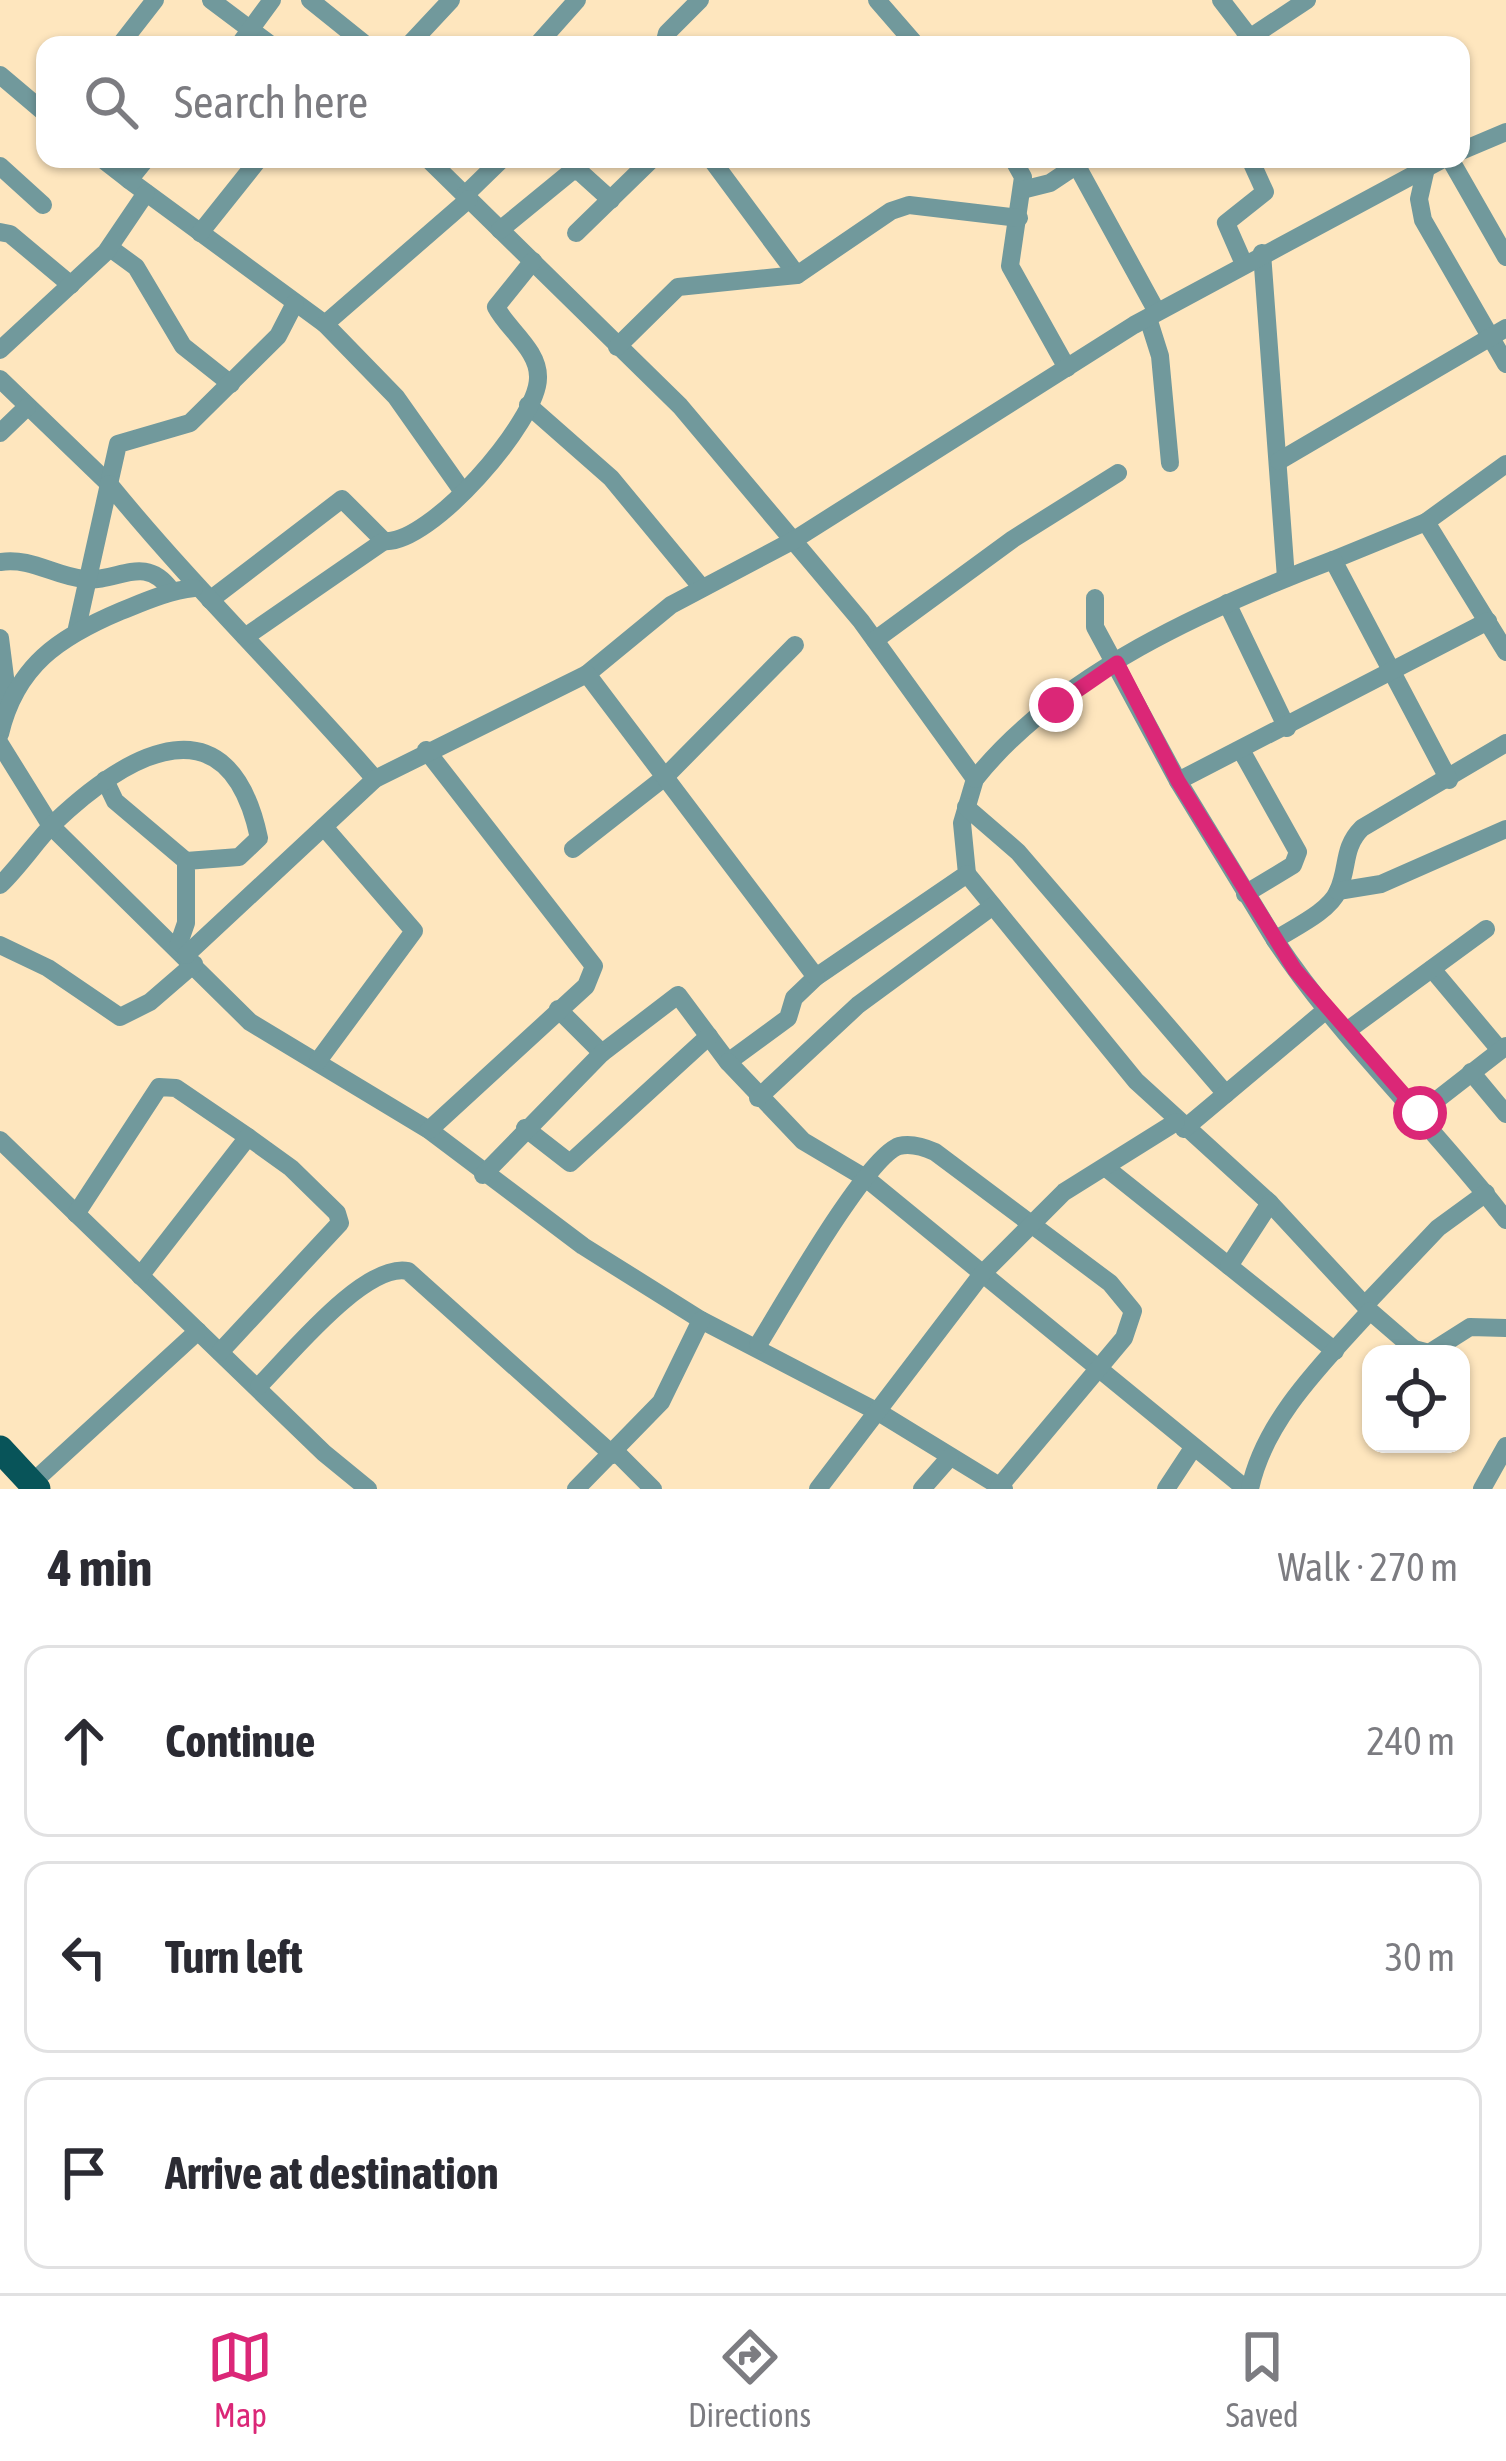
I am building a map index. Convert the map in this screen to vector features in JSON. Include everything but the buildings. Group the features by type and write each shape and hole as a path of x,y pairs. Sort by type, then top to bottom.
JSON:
{"main road":[{"path":"0,1449 34,1486"}],"street":[{"path":"127,36 155,0"},
{"path":"211,0 243,36"},
{"path":"246,36 272,0"},
{"path":"310,0 355,36"},
{"path":"417,36 451,0"},
{"path":"545,36 577,0"},
{"path":"666,36 700,0"},
{"path":"877,0 908,36"},
{"path":"1221,0 1242,36"},
{"path":"1254,36 1307,0"},
{"path":"0,75 36,105"},
{"path":"1470,148 1504,137"},
{"path":"0,166 43,205"},
{"path":"114,168 325,325 396,397 463,492"},
{"path":"129,180 139,168"},
{"path":"200,233 252,168"},
{"path":"437,168 680,406 875,640 975,778"},
{"path":"325,325 494,168"},
{"path":"576,233 637,168"},
{"path":"718,168 797,275"},
{"path":"1016,168 1022,190 1009,247 1015,282 1067,368"},
{"path":"1022,190 1050,183 1073,168"},
{"path":"1085,168 1152,315 1169,463"},
{"path":"1244,264 1226,223 1265,192 1254,168"},
{"path":"0,945 48,968 98,1007 120,1017 150,1002 186,955 375,779 587,674 671,605 794,540 1152,315 1428,168"},
{"path":"1436,168 1420,189 1423,220 1498,332 1506,364"},
{"path":"1444,168 1506,257"},
{"path":"500,230 572,171 580,172 611,200"},
{"path":"0,350 110,248 146,193"},
{"path":"616,346 678,287 797,275 891,211 909,205 1019,218"},
{"path":"0,232 10,233 70,285"},
{"path":"110,248 136,266 183,346 231,384"},
{"path":"1262,253 1286,578"},
{"path":"245,637 384,541 417,535 463,492 529,406 538,383 535,359 496,307 533,261"},
{"path":"77,628 118,444 133,436 182,428 278,337 296,303"},
{"path":"1279,461 1498,332"},
{"path":"0,379 109,484 202,594 375,779"},
{"path":"529,406 610,478 702,588"},
{"path":"0,433 28,407"},
{"path":"1506,464 1426,523 1159,634 1007,738 975,778 960,848 967,874 1180,1126 1270,1202 1367,1308 1414,1349 1429,1353 1470,1327 1506,1328"},
{"path":"875,640 1013,539 1118,473"},
{"path":"0,734 8,701 28,668 77,628 171,590 202,594 342,499 384,541"},
{"path":"1426,523 1506,652"},
{"path":"0,562 22,560 87,580 126,568 150,572 171,590"},
{"path":"1333,560 1449,780"},
{"path":"1095,598 1095,626 1178,781 1275,940 1326,1010 1494,1194 1506,1220"},
{"path":"1227,602 1287,728"},
{"path":"1178,781 1487,621"},
{"path":"0,638 8,701"},
{"path":"573,849 665,777 794,645"},
{"path":"587,674 816,977"},
{"path":"1275,940 1330,904 1338,891 1349,841 1382,815 1449,780 1506,742"},
{"path":"0,744 51,826 250,1022 429,1130 483,1175 701,1320 758,1345 880,1413 1002,1488 1124,1338 1133,1311 1110,1283 1033,1224 923,1147 899,1146 867,1179 758,1345"},
{"path":"0,885 51,826 105,780 185,747 219,761 247,790 259,838 239,857 186,861 116,801 105,780"},
{"path":"426,750 594,966 586,986 429,1130"},
{"path":"1241,750 1298,852 1293,866 1245,893"},
{"path":"966,806 1018,852 1226,1094"},
{"path":"318,1060 415,931 324,827"},
{"path":"1338,891 1381,884 1506,829"},
{"path":"186,861 186,955"},
{"path":"728,1062 788,1018 793,999 816,977 967,874"},
{"path":"758,1098 858,1005 993,906"},
{"path":"1348,1030 1486,929"},
{"path":"1420,1113 1503,1048 1432,969"},
{"path":"483,1175 602,1053 674,994 758,1098 803,1142 867,1179 1248,1489 1260,1450 1367,1308 1438,1228 1494,1194"},
{"path":"558,1009 602,1053"},
{"path":"818,1489 982,1274 1064,1192 1180,1126 1326,1010"},
{"path":"525,1127 570,1162 709,1036"},
{"path":"1471,1072 1506,1114"},
{"path":"76,1214 159,1088 176,1088 291,1168 338,1214 340,1223 220,1352"},
{"path":"140,1276 248,1136"},
{"path":"0,1140 324,1454 368,1489"},
{"path":"1105,1167 1335,1351"},
{"path":"1229,1266 1270,1202"},
{"path":"259,1386 367,1280 396,1268 408,1271 653,1489"},
{"path":"576,1489 661,1402 701,1320"},
{"path":"34,1486 198,1331"},
{"path":"1482,1489 1506,1446"},
{"path":"1170,1488 1193,1448"},
{"path":"922,1489 950,1457"}],"route":[{"path":"1056,705 1117,663 1178,781 1295,970 1420,1113"}]}
